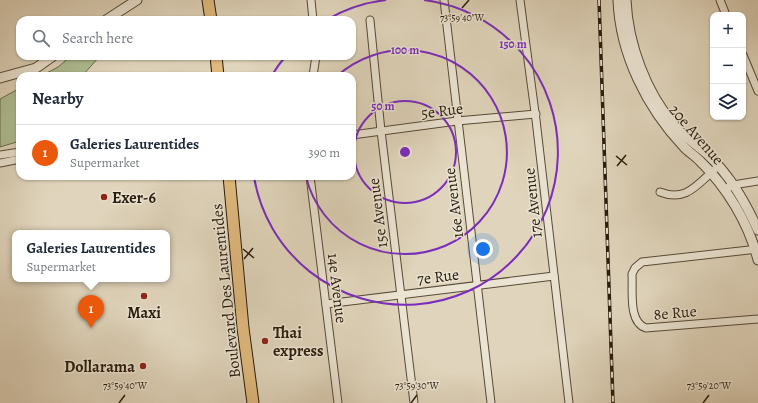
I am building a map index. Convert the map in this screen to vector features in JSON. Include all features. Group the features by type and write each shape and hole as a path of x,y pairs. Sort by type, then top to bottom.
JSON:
{"main road":[{"path":"208,0 210,16"},
{"path":"216,60 218,72"},
{"name":"Boulevard Des Laurentides","path":"229,180 243,328 253,403"}],"street":[{"path":"112,16 136,0"},
{"path":"312,0 313,16"},
{"name":"16e Avenue","path":"444,0 491,403"},
{"name":"17e Avenue","path":"520,0 536,114 569,403"},
{"name":"20e Avenue","path":"618,0 624,41 631,64 643,88 670,130 685,148 711,173 729,187 735,206 757,249 758,260"},
{"name":"20e Avenue","path":"626,0 632,38 648,85 675,126 718,166 729,187 758,230"},
{"path":"720,0 725,12"},
{"name":"15e Avenue","path":"370,20 381,132 414,403"},
{"path":"22,72 36,68 47,60"},
{"path":"314,72 315,60"},
{"path":"746,62 758,91"},
{"path":"0,78 16,74"},
{"name":"5e Rue","path":"356,135 457,121 536,114"},
{"path":"0,155 16,153"},
{"path":"0,163 16,160"},
{"path":"660,192 678,196 689,192 718,166"},
{"name":"14e Avenue","path":"310,180 338,403"},
{"path":"729,187 758,181"},
{"name":"8e Rue","path":"757,249 642,262 635,268 632,274 634,319 642,327 646,328 758,319"},
{"name":"7e Rue","path":"326,304 554,276"}],"green space":[{"path":"66,60 96,60 86,72 49,72"},
{"path":"16,90 16,142 0,147 0,99"}],"railway":[{"path":"599,0 613,403"}],"place":[{"name":"Exer-6","path":"104,197"},
{"name":"Maxi","path":"144,296"},
{"name":"Galeries Laurentides","path":"91,328"},
{"name":"Thai express","path":"265,341"},
{"name":"Dollarama","path":"143,366"}]}
